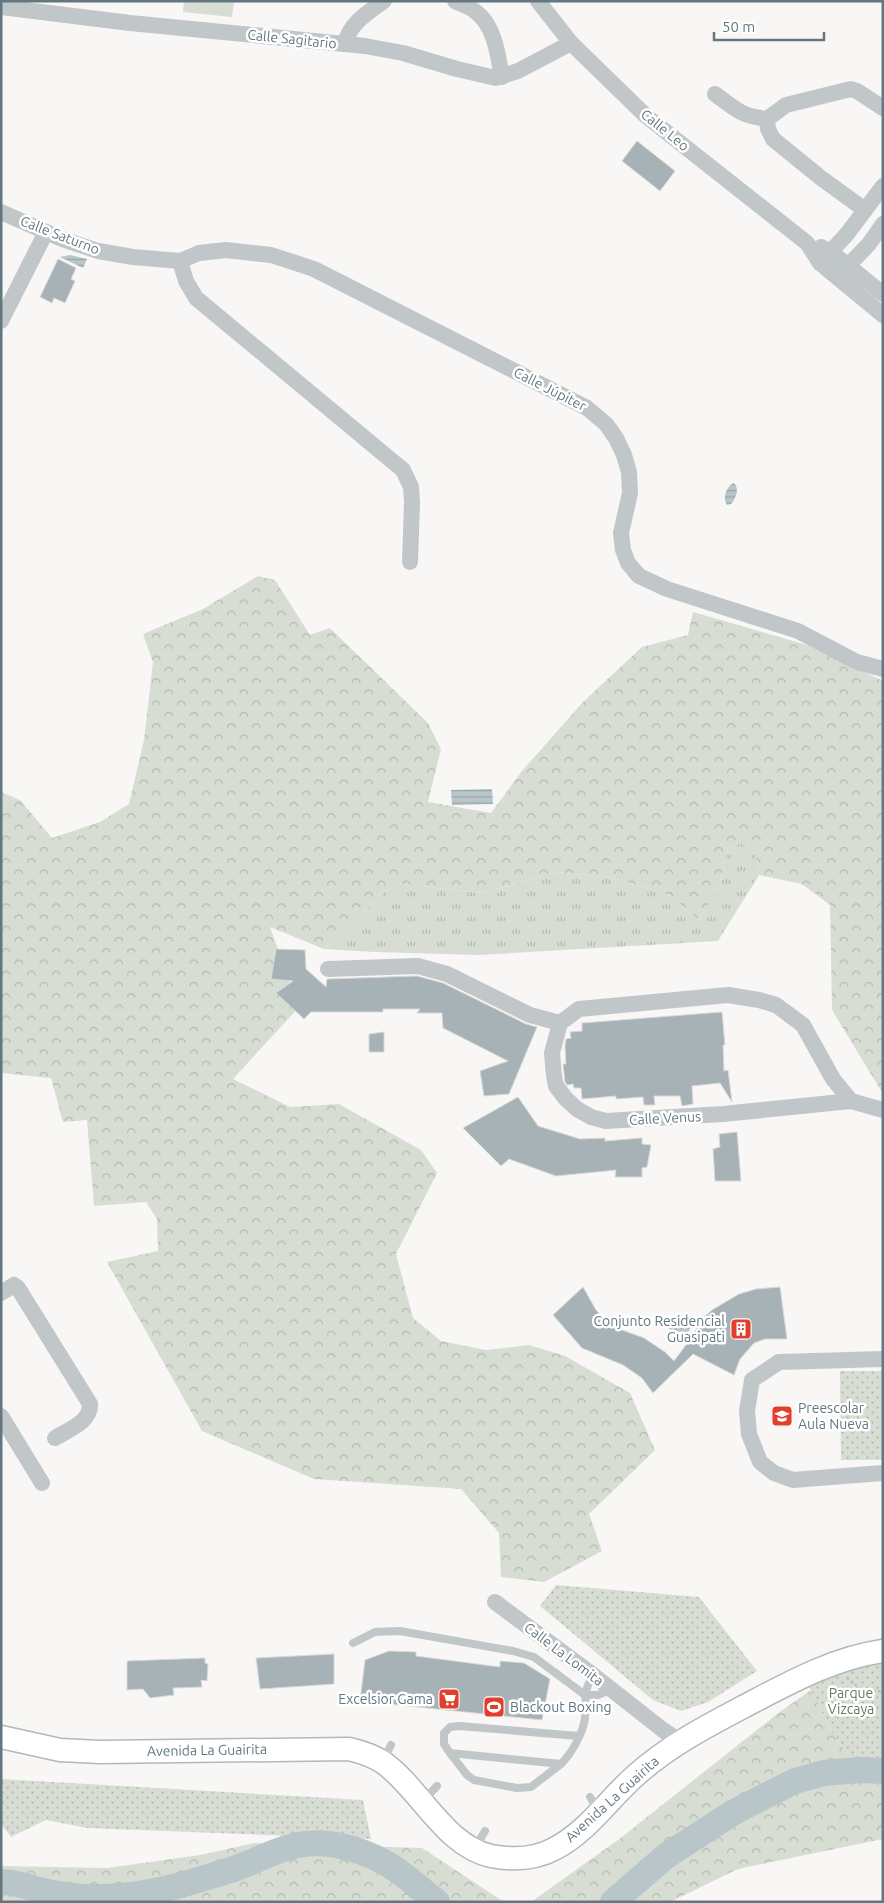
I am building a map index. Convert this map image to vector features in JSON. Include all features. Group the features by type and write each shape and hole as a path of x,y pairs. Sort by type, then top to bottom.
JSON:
{"street":[{"path":"344,44 347,34 358,21 384,1"},
{"path":"455,1 477,12 488,26 497,46 502,77"},
{"name":"Calle Leo","path":"538,1 571,43 646,116 843,272"},
{"name":"Calle Sagitario","path":"1,7 130,23 344,44 403,53 488,78 502,77 532,65 571,43"},
{"path":"715,94 749,117 767,119 786,105 851,89 883,108"},
{"path":"767,119 768,129 773,139 821,178 865,210"},
{"path":"825,257 847,234 882,189"},
{"name":"Calle Saturno","path":"1,212 46,232 98,251 133,257 180,261"},
{"path":"843,272 869,244 883,224"},
{"path":"1,321 46,232"},
{"path":"847,234 854,241 869,244"},
{"name":"Calle Júpiter","path":"180,261 200,253 226,250 271,255 314,269 588,408 606,424 616,438 629,472 630,493 620,533 628,563 639,576 667,589 798,631 857,662 883,669"},
{"path":"180,261 186,281 196,298 403,470 411,488 410,562"},
{"path":"843,272 883,294"},
{"path":"843,272 883,315"},
{"path":"328,969 418,966 447,974 530,1015 560,1023 579,1009 728,995 759,1000 776,1005 788,1012 803,1025 833,1079 851,1101"},
{"name":"Calle Venus","path":"560,1023 552,1053 556,1086 566,1100 591,1117 606,1121 688,1116 851,1101 883,1110"},
{"path":"1,1293 14,1286 18,1288 90,1404 88,1416 55,1438"},
{"path":"883,1359 779,1362 752,1380 747,1411 749,1434 754,1449 760,1462 774,1473 793,1480 883,1473"},
{"path":"1,1416 42,1483"},
{"name":"Calle La Lomita","path":"495,1602 681,1742"},
{"name":"Avenida La Guairita","path":"1,1737 60,1750 100,1752 248,1746 349,1749 372,1756 387,1753 399,1776 429,1794 443,1825 474,1850 492,1856 527,1858 544,1854 563,1845 574,1836 594,1805 681,1742 765,1695 815,1672 846,1659 883,1651"}],"lane":[{"path":"353,1643 375,1632 400,1632 513,1651 534,1657 585,1695 598,1696 610,1689"},
{"path":"578,1736 459,1726 450,1727 444,1733 444,1744 467,1775 474,1780 517,1788 531,1787 568,1757 578,1736 585,1718 586,1687 593,1675"},
{"path":"450,1753 561,1764"},
{"path":"474,1850 485,1831"}],"path":[{"path":"842,1674 861,1689 883,1692"}],"green space":[{"path":"184,1 234,1 232,17 183,12"},
{"path":"258,576 275,580 310,635 330,628 428,723 441,749 428,802 491,813 522,771 583,702 642,647 688,635 693,612 807,645 883,681 883,1094 832,1010 830,905 802,884 759,875 756,854 742,843 728,847 719,888 699,920 669,895 613,878 556,872 481,893 395,883 324,949 270,927 299,1007 233,1079 290,1107 339,1104 421,1150 437,1173 396,1254 413,1318 441,1341 486,1350 529,1345 565,1356 630,1393 655,1450 589,1514 602,1551 544,1582 501,1577 499,1533 461,1489 314,1479 202,1431 107,1262 158,1251 157,1219 146,1202 94,1206 87,1120 63,1122 51,1078 1,1073 1,792 20,800 52,838 100,822 129,804 144,740 153,662 143,634 203,609"},
{"path":"742,843 756,854 759,875 718,941 478,955 324,949 395,883 481,893 556,872 613,878 669,895 699,920 719,888 728,847"},
{"path":"840,1371 883,1371 883,1460 841,1460"},
{"path":"556,1585 699,1597 757,1671 708,1702 681,1711 653,1700 540,1606"},
{"name":"Parque Vizcaya","path":"883,1659 883,1761 853,1761 835,1737 808,1685 850,1668"},
{"path":"811,1690 835,1737 853,1761 883,1761 883,1839 738,1869 670,1902 531,1902 618,1840 777,1714"},
{"path":"1,1779 363,1800 371,1839 87,1828 46,1820 11,1837 1,1824"},
{"path":"255,1843 422,1848 504,1902 1,1902 1,1866 107,1868 200,1855"}],"shaded area":[{"path":"70,255 87,259 83,268 60,257"},
{"path":"733,483 737,489 736,494 731,504 727,505 726,493"},
{"path":"492,789 493,804 452,805 451,790"},
{"path":"667,1316 691,1325 687,1336 663,1326"}],"building":[{"path":"637,141 675,171 660,191 622,161"},
{"path":"58,259 76,268 71,279 75,281 65,303 54,298 52,303 40,297"},
{"path":"276,949 305,950 306,969 326,987 327,979 417,976 443,983 526,1024 537,1027 509,1094 484,1096 480,1071 508,1061 443,1028 442,1013 417,1013 420,1009 383,1009 383,1012 311,1012 304,1019 276,993 293,981 271,979"},
{"path":"722,1012 725,1045 723,1045 724,1071 728,1070 732,1102 720,1083 692,1086 693,1104 682,1106 680,1096 654,1096 655,1105 644,1105 643,1097 616,1099 616,1096 582,1099 581,1088 574,1088 573,1084 567,1085 565,1082 563,1064 566,1064 566,1039 571,1038 570,1032 582,1031 582,1023"},
{"path":"384,1032 384,1052 369,1052 369,1034"},
{"path":"518,1097 538,1126 580,1139 605,1138 605,1141 642,1138 642,1144 651,1145 647,1167 642,1168 642,1177 615,1177 616,1170 556,1176 509,1159 501,1166 463,1128"},
{"path":"737,1132 741,1181 715,1181 713,1149 720,1147 719,1134"},
{"path":"583,1287 596,1310 611,1326 644,1338 665,1352 674,1361 692,1337 701,1320 712,1310 739,1294 756,1289 780,1287 787,1339 765,1339 754,1343 740,1359 734,1375 693,1354 653,1393 642,1378 623,1365 582,1348 553,1315"},
{"path":"389,1651 416,1652 416,1656 500,1667 500,1661 524,1663 550,1679 542,1720 360,1701 365,1660"},
{"path":"334,1654 334,1684 260,1689 256,1658"},
{"path":"205,1658 205,1663 208,1664 207,1681 201,1680 202,1687 173,1688 174,1695 150,1698 143,1689 127,1690 127,1661"}],"waterway":[{"path":"613,1902 666,1856 734,1812 795,1781 824,1773 860,1770 883,1771"},
{"path":"1,1882 14,1883 53,1893 78,1896 121,1896 177,1886 240,1867 289,1847 318,1843 338,1845 385,1862 437,1902"}],"place":[{"name":"Conjunto Residencial Guasipati","path":"741,1329"},
{"name":"Preescolar Aula Nueva","path":"782,1416"},
{"name":"Excelsior Gama","path":"449,1699"},
{"name":"Blackout Boxing","path":"494,1707"}]}
